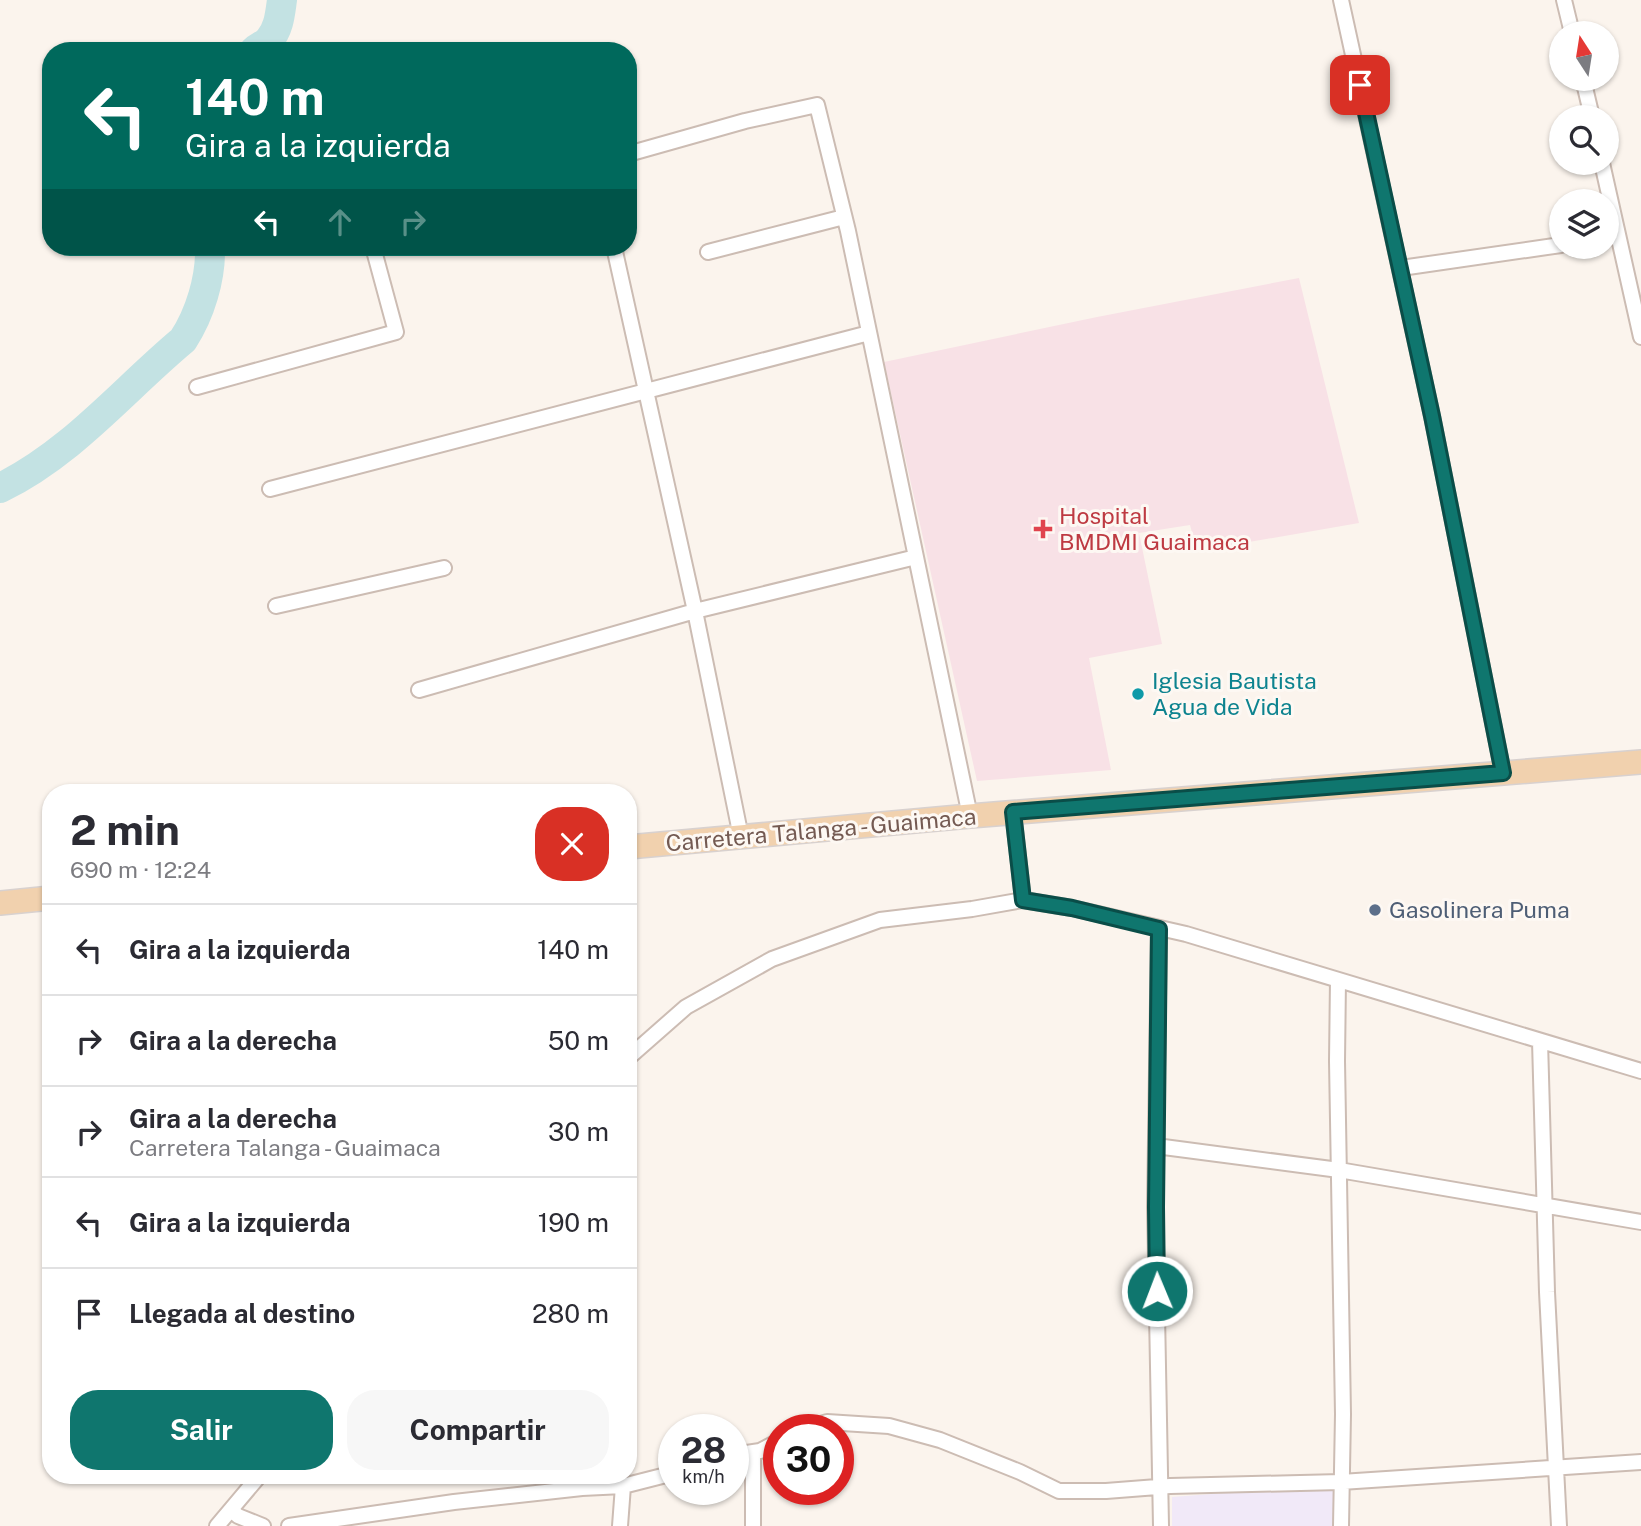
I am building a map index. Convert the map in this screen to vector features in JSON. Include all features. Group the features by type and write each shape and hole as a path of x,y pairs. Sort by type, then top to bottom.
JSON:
{"main road":[{"name":"Carretera Talanga - Guaimaca","path":"637,846 1013,812 1641,762"},
{"path":"0,903 42,899"}],"street":[{"path":"1341,0 1401,268 1503,773"},
{"path":"1564,0 1569,21"},
{"path":"637,151 745,121 817,105 869,332 970,816"},
{"path":"708,252 844,217"},
{"path":"1401,268 1549,247"},
{"path":"197,387 396,332 375,256"},
{"path":"616,256 695,611 741,837"},
{"path":"1619,258 1641,337"},
{"path":"270,489 869,332"},
{"path":"419,690 695,611 916,557"},
{"path":"276,606 444,568"},
{"path":"1013,812 1023,900"},
{"path":"637,1050 686,1007 772,959 880,920 1023,900 1072,908 1186,934 1641,1071"},
{"path":"1159,929 1156,1146 1161,1526"},
{"path":"1338,980 1343,1414 1341,1526"},
{"path":"1540,1041 1559,1526"},
{"path":"1156,1146 1339,1170 1641,1223"},
{"path":"854,1424 890,1426 940,1440 1020,1472 1059,1491 1341,1482 1641,1462"},
{"path":"749,1453 763,1449"},
{"path":"753,1452 753,1526"},
{"path":"637,1482 658,1477"},
{"path":"217,1526 253,1484"},
{"path":"289,1526 441,1503 630,1484"},
{"path":"620,1526 622,1486"},
{"path":"231,1510 237,1516 263,1526"}],"shaded area":[{"name":"Hospital BMDMI Guaimaca","path":"1299,278 1359,523 1197,551 1190,525 1139,533 1162,644 1089,658 1111,770 977,781 884,362"},
{"path":"1333,1485 1333,1526 1172,1526 1172,1497"}],"waterway":[{"path":"267,42 275,31 282,0"},
{"path":"0,488 26,474 74,439 183,340 195,319 203,295 210,256"}],"place":[{"name":"Hospital BMDMI Guaimaca","path":"1043,529"},
{"name":"Iglesia Bautista Agua de Vida","path":"1138,694"},
{"name":"Gasolinera Puma","path":"1375,910"}],"route":[{"path":"1157,1291 1159,929 1072,908 1023,900 1013,812 1503,773 1432,416 1360,85"}]}
